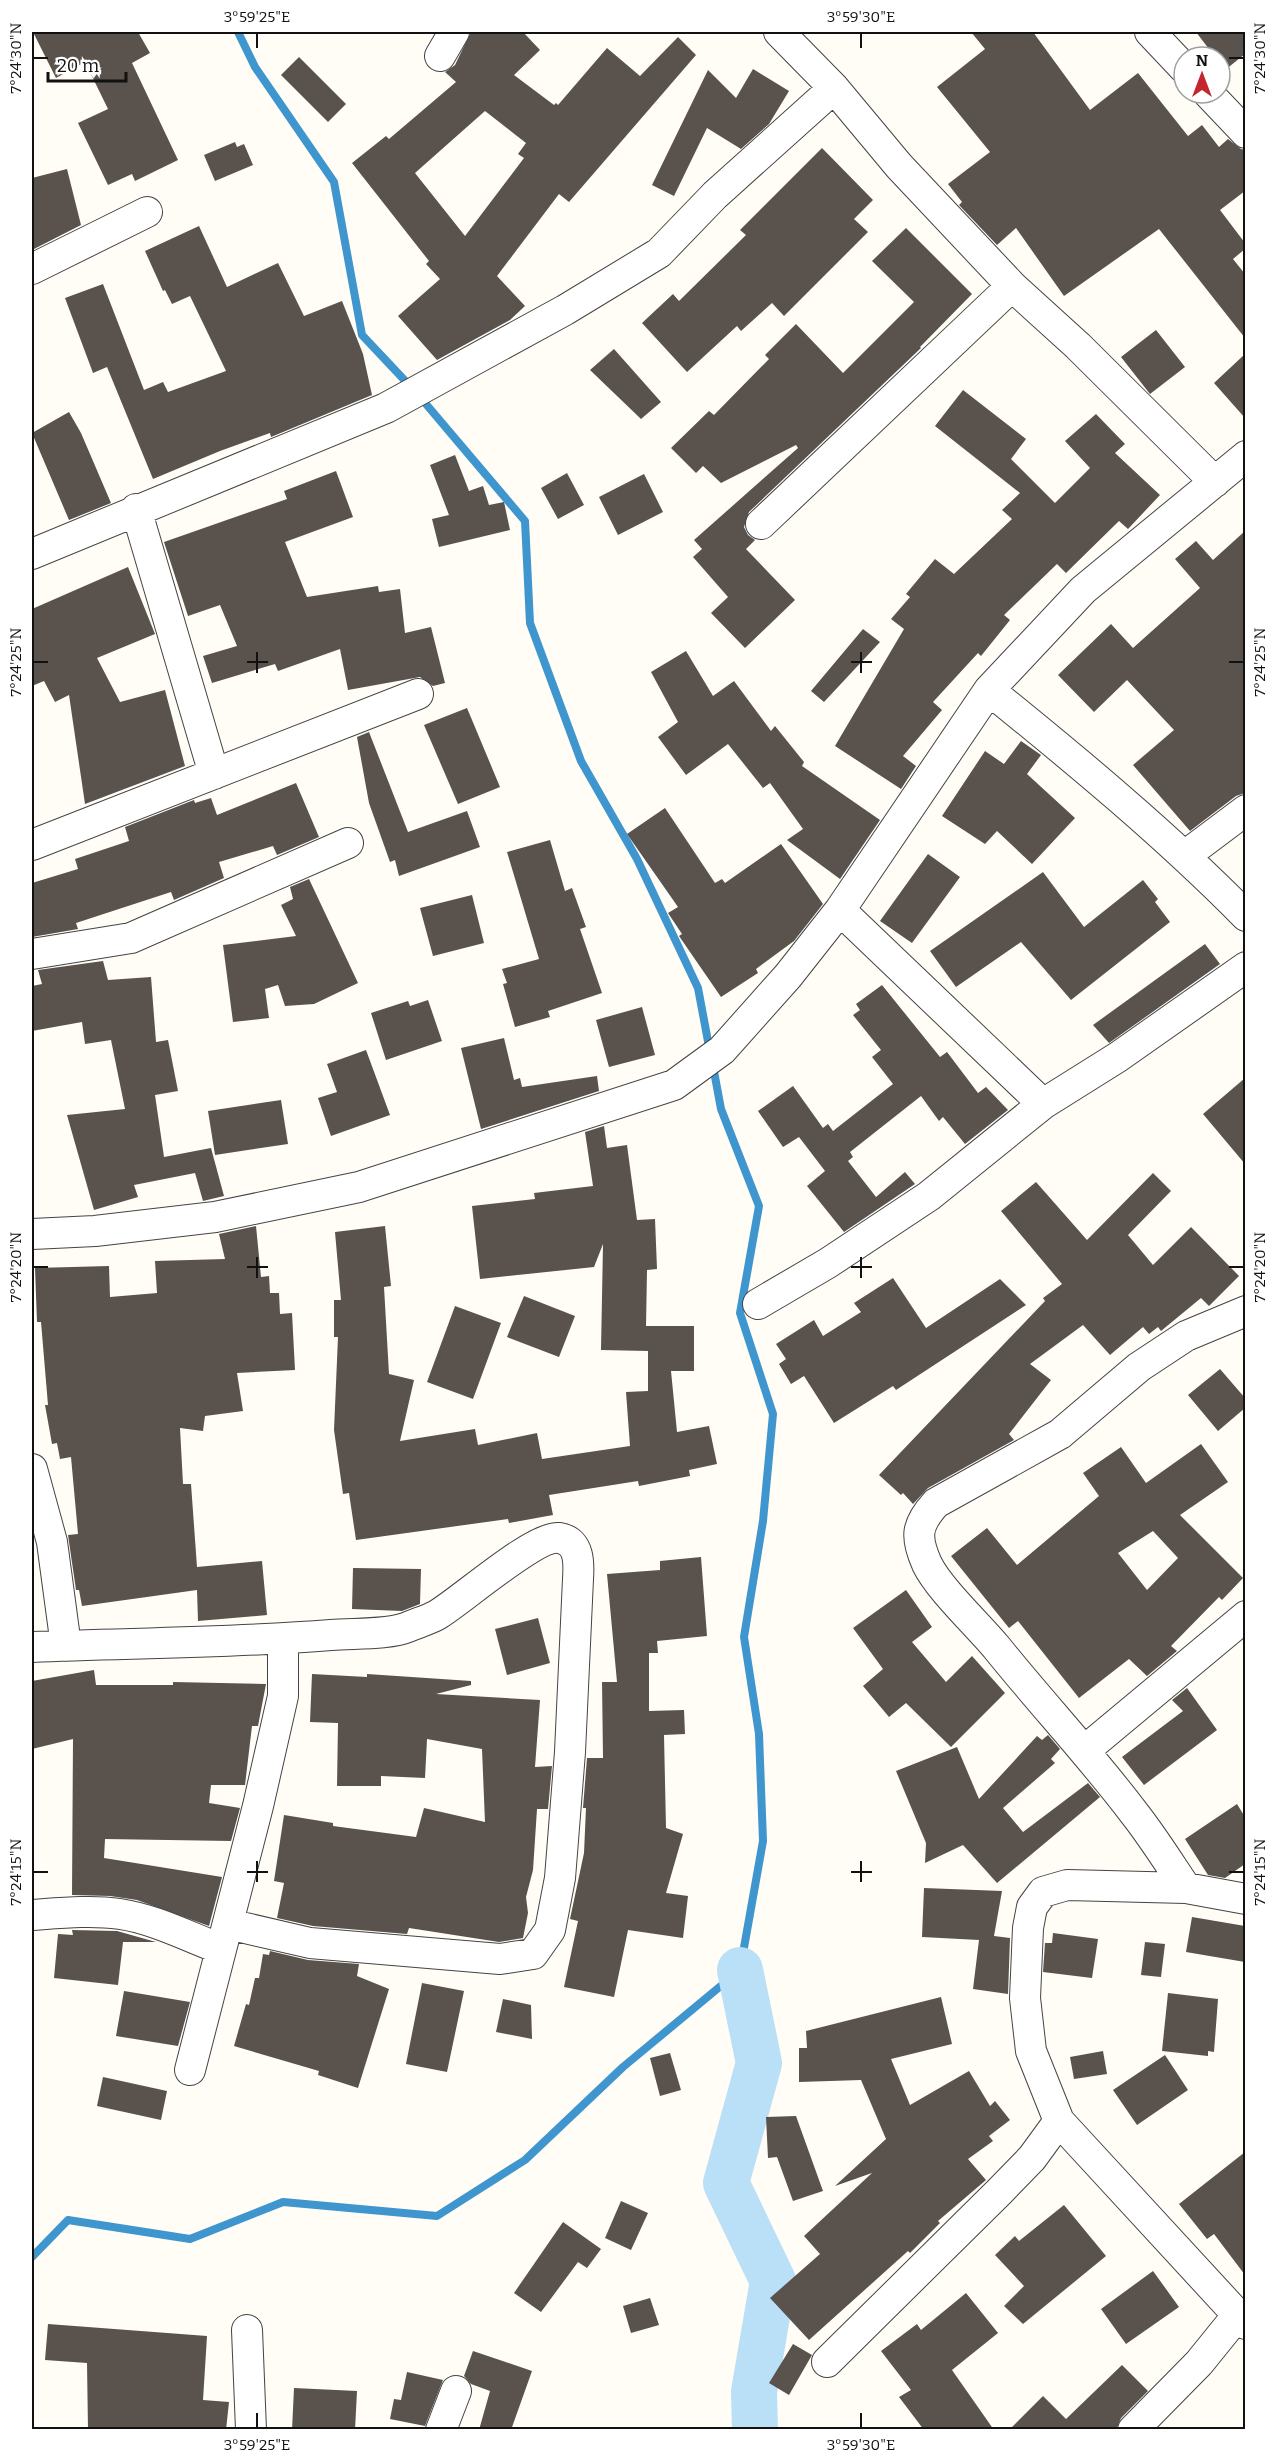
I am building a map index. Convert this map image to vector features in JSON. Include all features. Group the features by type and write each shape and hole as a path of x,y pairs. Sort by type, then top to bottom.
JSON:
{"street":[{"path":"779,32 834,88 899,166 1012,286 1078,346 1215,482"},
{"path":"1150,32 1172,55"},
{"path":"32,554 136,509 386,408 445,377 659,253 715,195 834,88"},
{"path":"1219,105 1245,133"},
{"path":"32,269 147,212"},
{"path":"761,524 1012,286"},
{"path":"32,1234 94,1231 215,1217 359,1187 674,1085 722,1050 788,976 840,910 989,690 1083,590 1245,456"},
{"path":"136,509 214,774"},
{"path":"989,690 1101,780 1186,855 1245,916"},
{"path":"32,845 418,694"},
{"path":"1186,855 1245,810"},
{"path":"32,954 131,938 348,843"},
{"path":"840,910 1043,1104"},
{"path":"758,1304 828,1263 929,1196 1043,1104 1118,1057 1245,967"},
{"path":"1186,1888 1135,1814 971,1616 941,1584 928,1565 920,1543 918,1528 922,1518 936,1503 1060,1434 1139,1367 1177,1342 1245,1311"},
{"path":"32,1468 52,1542 66,1646"},
{"path":"32,1647 283,1639 404,1629 437,1615 501,1568 545,1541 559,1538 569,1542 576,1549 579,1569 570,1752 560,1878 550,1930 533,1954 521,1957 456,1956 224,1936 159,1925 121,1914 87,1912 32,1915"},
{"path":"1084,1751 1245,1616"},
{"path":"190,2070 283,1696 283,1639"},
{"path":"1133,2430 1241,2320 1059,2121 1031,2051 1025,1998 1028,1928 1032,1907 1043,1892 1067,1886 1186,1888 1245,1899"},
{"path":"827,2362 1032,2158 1059,2121"},
{"path":"247,2330 251,2430"},
{"path":"441,2430 456,2391"}],"building":[{"path":"33,32 138,32 150,53 132,63 178,160 135,181 132,174 108,185 78,123 108,109 85,62 56,78"},
{"path":"471,32 523,32 540,50 514,75 554,105 556,103 558,105 607,48 640,76 678,37 696,55 569,202 559,194 497,276 525,306 510,320 437,360 398,316 440,279 426,264 429,261 352,163 386,136 389,139 456,82 445,72 455,65","holes":["485,111 526,143 518,154 524,158 465,236 415,173"]},
{"path":"971,32 1033,32 1090,110 1138,73 1188,136 1202,125 1219,147 1228,139 1245,150 1245,191 1220,210 1245,243 1245,249 1233,259 1245,274 1245,338 1159,229 1064,296 1016,228 997,245 959,205 962,202 948,184 990,152 937,87 985,49"},
{"path":"1196,32 1245,32 1245,54 1232,64 1232,45 1206,45"},
{"path":"299,57 346,104 328,122 281,75"},
{"path":"753,69 789,91 769,124 741,149 707,128 674,196 652,185 708,70 736,98"},
{"path":"235,142 237,147 244,144 253,165 215,181 204,155"},
{"path":"822,148 873,200 854,219 868,232 784,316 772,303 741,331 737,326 687,372 642,323 673,294 679,301 746,235 740,230"},
{"path":"67,169 81,225 32,250 32,178"},
{"path":"199,226 227,287 278,263 304,316 342,301 363,354 372,395 271,437 270,433 153,479 107,367 93,373 65,298 103,284 144,390 163,382 168,392 226,371 190,296 172,304 165,290 163,291 145,251"},
{"path":"906,228 972,294 921,348 749,512 744,527 748,535 755,540 746,549 795,600 745,648 711,613 728,597 693,557 702,549 694,540 798,448 796,445 721,483 703,466 696,473 671,448 709,411 714,415 769,359 765,355 796,324 843,373 914,302 872,261"},
{"path":"1156,330 1185,367 1150,394 1121,357"},
{"path":"614,349 661,402 641,419 590,370"},
{"path":"1245,354 1245,418 1214,383"},
{"path":"963,390 1026,439 1011,459 1055,503 1090,468 1065,441 1096,414 1125,444 1115,453 1160,495 1128,529 1119,521 1066,573 1057,564 1004,615 1010,620 981,656 978,653 933,702 942,710 903,756 916,766 901,789 835,746 904,629 891,619 910,597 906,594 935,559 954,574 1012,519 1002,510 1020,493 935,426"},
{"path":"69,412 81,433 111,503 69,520 32,433"},
{"path":"455,455 469,491 483,486 489,505 504,502 510,530 439,547 432,519 449,515 430,465"},
{"path":"336,471 353,517 285,542 307,597 378,586 379,592 400,589 405,633 431,627 445,683 433,686 420,677 348,690 340,649 278,671 275,664 212,683 203,656 237,646 220,605 188,616 164,542 287,499 284,491"},
{"path":"567,473 584,505 558,519 541,488"},
{"path":"644,474 663,512 618,535 599,497"},
{"path":"1245,531 1245,793 1236,796 1190,831 1133,765 1174,730 1127,680 1094,712 1058,675 1111,624 1133,648 1200,588 1175,559 1196,541 1213,560"},
{"path":"128,567 155,634 97,658 120,702 165,690 185,766 85,804 69,695 55,702 44,681 32,686 32,609"},
{"path":"863,629 880,642 824,702 811,691"},
{"path":"686,651 713,696 734,681 771,731 775,726 804,762 802,766 880,820 840,879 787,840 803,829 770,783 763,788 728,744 686,775 658,737 678,722 651,672"},
{"path":"467,708 500,787 458,804 424,725"},
{"path":"369,732 408,832 467,811 480,847 399,876 395,860 390,862 369,803 357,737"},
{"path":"1021,741 1041,755 1027,774 1075,818 1032,864 997,831 985,844 942,816 985,751 1004,764"},
{"path":"296,783 319,837 277,855 273,846 219,862 224,878 174,900 171,892 76,923 78,929 32,937 32,883 78,869 75,859 129,841 125,827 194,800 195,803 211,798 217,815"},
{"path":"665,808 715,883 722,879 725,883 781,844 823,904 794,941 756,969 758,973 721,997 679,936 682,934 668,913 678,907 627,834"},
{"path":"550,840 565,891 572,888 586,927 580,929 602,993 548,1011 550,1017 515,1027 503,984 507,983 502,969 539,959 507,852"},
{"path":"928,854 960,877 912,943 880,921"},
{"path":"1043,872 1084,927 1143,880 1158,899 1155,902 1170,922 1071,1000 1021,942 956,987 930,951"},
{"path":"309,879 358,983 314,1004 285,1006 278,985 265,989 269,1018 233,1022 223,945 296,936 281,905 293,899 290,887"},
{"path":"472,895 484,943 433,956 420,908"},
{"path":"1205,944 1220,964 1109,1043 1093,1025"},
{"path":"103,961 108,980 151,977 156,1042 168,1040 178,1091 155,1095 164,1157 211,1148 224,1196 203,1201 195,1173 134,1185 138,1197 94,1210 67,1115 125,1109 111,1040 85,1044 82,1022 32,1031 32,986 42,984 38,970"},
{"path":"882,985 940,1057 947,1052 978,1093 986,1087 1008,1110 965,1144 943,1117 939,1121 921,1096 850,1152 853,1157 848,1161 876,1197 905,1172 915,1184 844,1232 807,1186 825,1171 799,1137 783,1147 758,1111 793,1086 823,1128 828,1124 833,1131 893,1084 872,1057 881,1050 853,1015 860,1010 856,1004"},
{"path":"428,1000 442,1041 386,1060 371,1013 408,1001 410,1006"},
{"path":"642,1007 655,1055 609,1067 596,1020"},
{"path":"504,1038 514,1080 520,1078 522,1087 597,1076 599,1091 481,1129 461,1048"},
{"path":"366,1050 390,1115 331,1136 318,1098 337,1092 327,1064"},
{"path":"1245,1078 1245,1164 1203,1114"},
{"path":"281,1100 288,1144 215,1155 208,1111"},
{"path":"604,1126 607,1148 627,1145 637,1220 655,1219 657,1269 647,1270 646,1326 694,1326 694,1371 671,1371 677,1432 709,1426 717,1464 689,1470 690,1476 639,1486 638,1481 549,1495 553,1515 509,1523 508,1519 356,1540 349,1493 343,1494 334,1430 338,1337 334,1337 334,1300 341,1300 335,1232 385,1226 391,1286 384,1287 389,1374 414,1380 400,1441 475,1429 478,1445 537,1433 542,1459 630,1446 626,1392 648,1391 648,1351 601,1350 603,1244 594,1267 480,1279 472,1206 535,1199 534,1193 593,1186 585,1132"},
{"path":"1153,1173 1171,1191 1128,1235 1153,1265 1191,1227 1239,1276 1209,1306 1201,1298 1161,1331 1158,1327 1149,1334 1143,1327 1110,1355 1083,1325 1030,1364 1051,1380 1009,1434 1014,1440 928,1488 913,1504 903,1493 901,1495 879,1475 1045,1301 1043,1298 1062,1284 1001,1211 1036,1182 1087,1240"},
{"path":"256,1226 261,1277 269,1276 270,1293 279,1293 280,1314 292,1313 295,1370 237,1373 243,1411 205,1416 203,1431 180,1428 183,1484 191,1484 197,1567 262,1561 267,1615 198,1621 197,1590 82,1606 79,1590 76,1590 68,1535 78,1534 71,1457 60,1459 57,1443 52,1444 45,1405 48,1405 41,1322 37,1322 35,1268 109,1266 110,1297 157,1293 155,1261 225,1259 219,1234"},
{"path":"893,1278 926,1328 1000,1279 1026,1305 896,1390 893,1386 834,1423 804,1376 791,1384 779,1364 786,1359 776,1344 814,1320 823,1336 861,1312 854,1303"},
{"path":"524,1296 575,1316 559,1357 507,1337"},
{"path":"455,1306 501,1323 473,1399 427,1382"},
{"path":"1220,1369 1245,1398 1245,1408 1218,1431 1188,1395"},
{"path":"1201,1444 1228,1482 1180,1515 1243,1578 1222,1600 1219,1597 1171,1646 1177,1651 1147,1676 1129,1659 1079,1698 1018,1621 1009,1628 951,1556 987,1528 1017,1565 1099,1496 1083,1473 1121,1447 1146,1483","holes":["1153,1531 1178,1558 1147,1590 1118,1553"]},
{"path":"701,1557 707,1636 657,1641 658,1653 649,1653 649,1711 684,1710 685,1734 664,1735 666,1828 683,1834 666,1893 688,1896 683,1938 628,1930 614,1997 564,1987 578,1921 570,1919 584,1853 586,1808 583,1808 587,1758 603,1758 602,1682 617,1682 607,1574 660,1570 660,1561"},
{"path":"353,1568 421,1569 420,1604 402,1611 352,1609"},
{"path":"906,1590 932,1627 912,1642 946,1682 972,1656 1005,1693 951,1747 906,1703 889,1717 863,1686 883,1669 853,1628"},
{"path":"538,1618 550,1663 507,1675 495,1629"},
{"path":"94,1670 96,1685 173,1685 173,1682 266,1684 258,1726 252,1726 245,1785 211,1785 209,1803 240,1808 231,1841 105,1839 104,1858 222,1877 209,1926 137,1900 110,1896 72,1895 73,1739 32,1749 32,1681"},
{"path":"312,1674 367,1677 367,1674 471,1681 471,1685 436,1694 540,1700 535,1767 552,1766 548,1809 537,1809 533,1870 526,1897 528,1913 523,1938 499,1942 409,1928 407,1934 313,1926 277,1918 284,1883 274,1881 284,1815 333,1823 333,1826 416,1837 424,1808 485,1822 482,1749 427,1739 425,1778 381,1776 381,1786 337,1786 338,1723 310,1722"},
{"path":"1187,1688 1217,1730 1144,1785 1122,1757 1183,1711 1172,1700"},
{"path":"1048,1735 1060,1749 1051,1759 1055,1763 1003,1808 1023,1832 1088,1783 1100,1797 997,1883 963,1845 925,1863 926,1843 896,1771 957,1747 979,1799 1037,1736 1042,1740"},
{"path":"1237,1804 1245,1817 1245,1864 1225,1878 1208,1875 1185,1839"},
{"path":"924,1888 1002,1891 994,1936 1010,1938 1008,1994 973,1989 979,1940 922,1937"},
{"path":"1192,1917 1245,1926 1245,1962 1186,1952"},
{"path":"72,1930 117,1931 156,1942 123,1942 118,1985 54,1978 58,1934 73,1935"},
{"path":"1053,1933 1098,1939 1092,1978 1043,1972 1045,1943 1052,1943"},
{"path":"1145,1942 1165,1944 1161,1977 1141,1975"},
{"path":"270,1951 308,1960 359,1964 357,1976 389,1989 358,2088 318,2075 319,2071 234,2046 246,2004 249,2005 255,1978 259,1978 263,1954 269,1955"},
{"path":"422,1983 464,1991 447,2072 406,2064"},
{"path":"124,1991 190,2002 178,2046 116,2036"},
{"path":"1168,1993 1218,1999 1214,2052 1208,2051 1208,2056 1162,2051"},
{"path":"941,1997 952,2044 891,2059 910,2105 969,2071 990,2106 995,2101 1010,2120 989,2136 993,2141 968,2159 986,2180 938,2221 940,2223 910,2253 908,2251 809,2340 770,2298 820,2254 804,2236 872,2173 835,2186 886,2139 861,2080 799,2082 799,2048 807,2048 806,2031"},
{"path":"503,1999 531,2005 532,2039 496,2032"},
{"path":"1103,2051 1107,2074 1074,2079 1070,2057"},
{"path":"670,2053 681,2090 660,2096 650,2058"},
{"path":"1165,2055 1188,2090 1137,2125 1113,2090"},
{"path":"103,2077 167,2091 161,2120 97,2106"},
{"path":"796,2116 823,2191 793,2201 777,2157 768,2158 766,2117"},
{"path":"1245,2152 1245,2275 1214,2234 1207,2239 1179,2204"},
{"path":"621,2201 648,2213 631,2250 605,2238"},
{"path":"1064,2205 1106,2256 1023,2324 1004,2306 1024,2286 995,2255 1015,2236 1019,2241"},
{"path":"563,2222 601,2249 587,2268 578,2262 541,2312 514,2293"},
{"path":"1153,2271 1179,2307 1126,2344 1101,2309"},
{"path":"966,2293 998,2333 952,2370 994,2430 924,2430 899,2397 911,2390 881,2351 917,2324 921,2330"},
{"path":"650,2298 659,2325 631,2333 623,2306"},
{"path":"48,2324 207,2336 203,2400 229,2402 226,2430 88,2430 87,2363 45,2360"},
{"path":"793,2344 812,2355 789,2395 769,2383"},
{"path":"473,2351 532,2371 511,2430 479,2430 490,2391 471,2384 464,2376"},
{"path":"1122,2365 1148,2391 1121,2418 1116,2430 1009,2430 1043,2396 1066,2419"},
{"path":"407,2372 443,2380 425,2426 390,2419 394,2399 401,2400"},
{"path":"294,2388 357,2391 355,2430 292,2430"}],"waterway":[{"path":"238,32 255,67 334,182 362,335 410,386"},
{"path":"420,397 525,521 530,623 581,761 637,859 698,988 710,1052"},
{"path":"32,2257 68,2220 190,2239 283,2202 437,2216 525,2160 623,2067 740,1970 763,1841 759,1734 744,1637 763,1521 773,1414 740,1313 759,1206 721,1109 713,1066"},
{"path":"740,1970 759,2063 726,2183 773,2281 754,2392 755,2430"}]}
